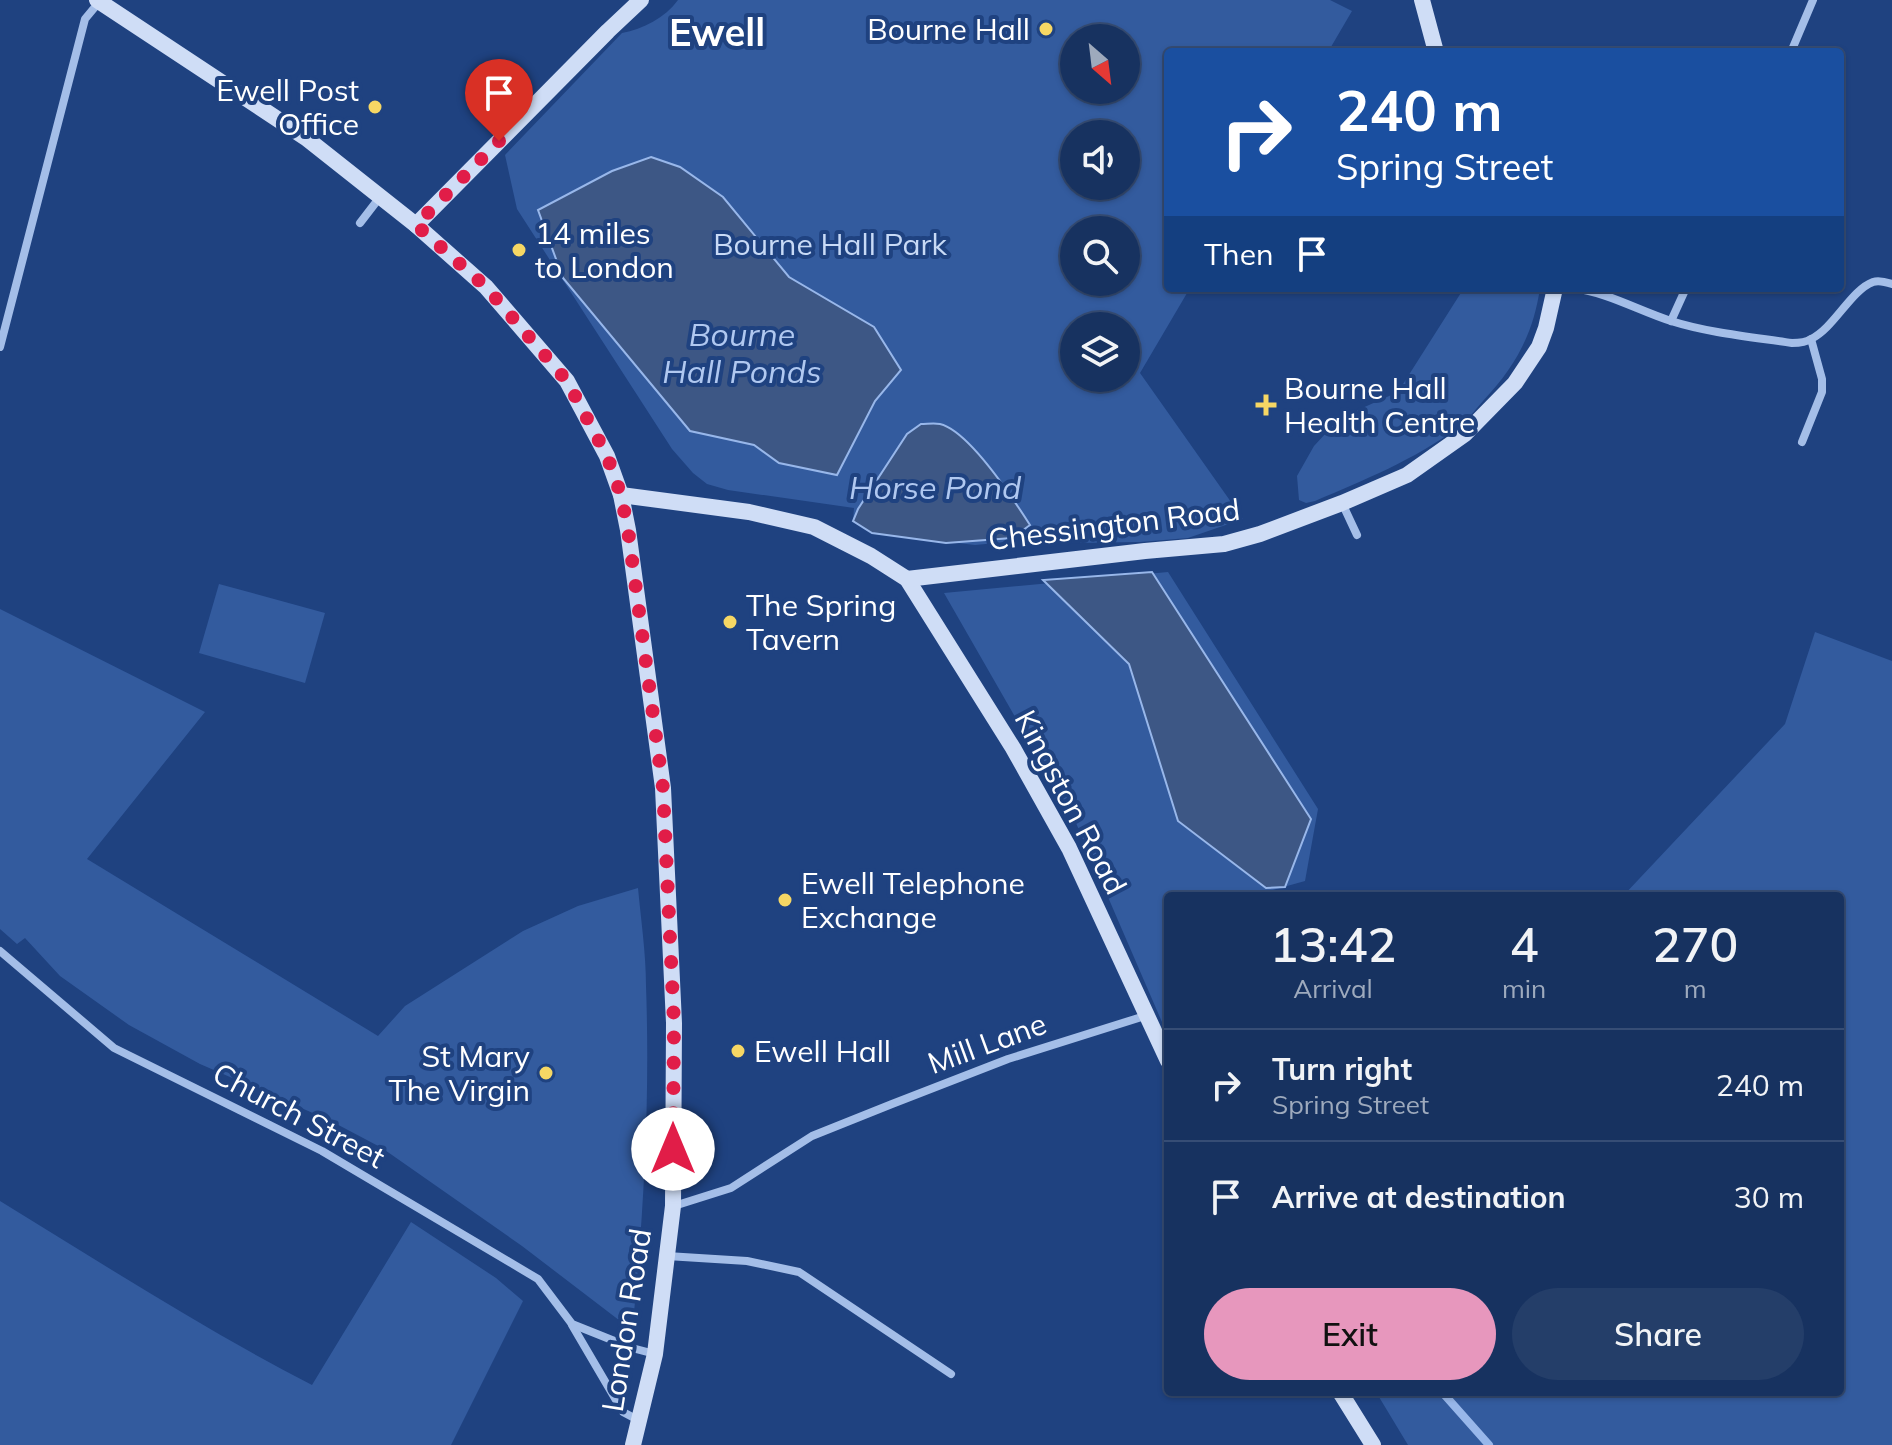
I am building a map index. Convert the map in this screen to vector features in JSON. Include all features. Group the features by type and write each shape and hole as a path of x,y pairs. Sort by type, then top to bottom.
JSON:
{"main road":[{"name":"London Road","path":"99,0 306,138 416,225 486,287 567,381 607,456 621,495 628,530 663,788 674,1023 673,1206 655,1354 633,1445"},
{"path":"416,225 641,0"},
{"path":"1422,0 1435,48"},
{"name":"Chessington Road","path":"907,579 1224,544 1260,534 1407,475 1465,434 1515,383 1539,347 1554,292"},
{"path":"621,495 749,512 814,527 871,556 907,579"},
{"name":"Kingston Road","path":"907,579 1013,748 1069,848 1164,1052"},
{"path":"1342,1396 1373,1445"}],"street":[{"path":"0,347 85,19 99,0"},
{"path":"1793,48 1813,0"},
{"path":"360,223 380,197"},
{"path":"1592,292 1671,321 1802,343 1824,331 1861,290 1873,282 1892,284"},
{"path":"1671,321 1684,292"},
{"path":"1802,442 1822,392 1822,379 1811,339"},
{"path":"1342,503 1357,535"},
{"name":"Church Street","path":"0,951 114,1048 322,1151 538,1279 572,1324 623,1412 640,1421"},
{"name":"Mill Lane","path":"673,1206 731,1188 812,1136 1008,1059 1148,1015"},
{"path":"667,1256 747,1261 799,1272 951,1374"},
{"path":"572,1324 655,1354"}],"green space":[{"name":"Bourne Hall Park","path":"678,0 1330,0 1352,11 1330,48 1164,48 1164,292 1188,292 1140,373 1243,519 1188,538 1073,543 1053,528 1040,539 975,545 872,533 853,521 854,508 728,490 707,484 693,473 672,449 517,209 505,155 622,33 653,22"},
{"path":"1461,292 1539,292 1533,321 1513,363 1464,422 1424,450 1388,469 1315,501 1306,503 1299,500 1297,476 1314,446 1340,418 1398,392"},
{"path":"1168,572 1318,809 1305,881 1265,892 1164,892 1164,1027 1076,823 944,593"},
{"path":"219,584 325,613 305,683 199,653"},
{"path":"0,609 205,712 87,859 378,1036 405,1006 523,931 578,906 638,888 645,961 647,1112 633,1323 628,1327 522,1246 382,1148 329,1120 200,1064 129,1025 60,976 25,938 17,944 0,929"},
{"path":"1815,632 1892,661 1892,1445 1408,1445 1378,1396 1844,1396 1844,892 1627,892 1785,724"},
{"path":"0,1201 193,1319 312,1385 411,1222 496,1278 523,1301 451,1445 0,1445"}],"water":[{"name":"Bourne Hall Ponds","path":"651,157 680,167 723,197 789,277 874,327 901,370 875,401 837,475 779,463 754,445 690,431 563,278 538,210 612,171"},
{"name":"Horse Pond","path":"921,424 940,424 964,439 990,468 1030,525 1012,538 946,543 872,533 853,521 907,434"},
{"path":"1152,572 1311,819 1285,887 1266,888 1178,821 1129,664 1043,580"}],"waterway":[{"path":"1446,1396 1489,1445"}],"place":[{"name":"Bourne Hall","path":"1046,29"},
{"name":"Ewell Post Office","path":"375,107"},
{"name":"14 miles to London","path":"519,250"},
{"name":"Bourne Hall Health Centre","path":"1266,405"},
{"name":"The Spring Tavern","path":"730,622"},
{"name":"Ewell Telephone Exchange","path":"785,900"},
{"name":"Ewell Hall","path":"738,1051"},
{"name":"St Mary The Virgin","path":"546,1073"}],"district":[{"name":"Ewell","path":"717,32"}],"route":[{"path":"499,141 416,225 486,287 567,381 607,456 621,495 663,788 674,1023 673,1149"}]}
